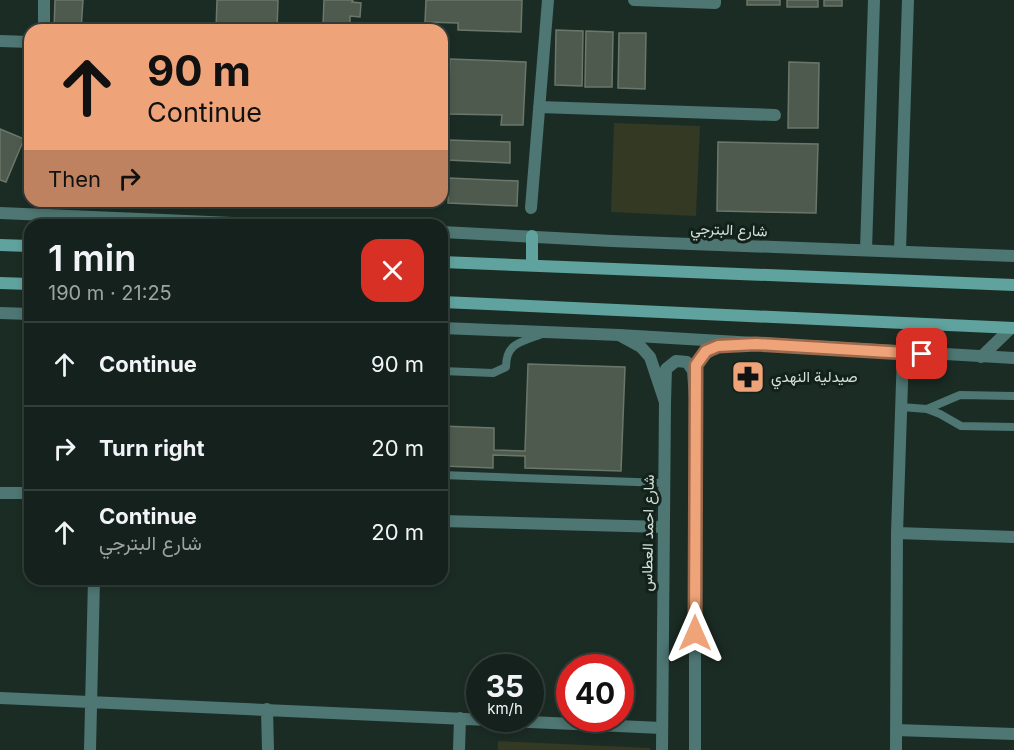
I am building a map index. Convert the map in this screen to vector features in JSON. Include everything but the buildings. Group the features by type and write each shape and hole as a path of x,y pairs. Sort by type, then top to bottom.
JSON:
{"main road":[{"path":"532,236 532,265"},
{"path":"0,245 24,246"},
{"path":"448,262 1014,285"},
{"path":"0,283 24,284"},
{"path":"448,302 1013,328"}],"street":[{"path":"44,0 44,24"},
{"path":"531,208 548,0"},
{"path":"634,0 715,3 715,0"},
{"path":"866,250 874,0"},
{"path":"900,251 908,0"},
{"path":"0,40 24,42"},
{"path":"539,107 775,115"},
{"path":"0,213 140,219"},
{"name":"شارع البترجي","path":"448,232 1014,256"},
{"path":"0,313 24,314"},
{"path":"448,328 619,335 1014,358"},
{"path":"981,357 1013,328"},
{"name":"شارع احمد العطاس","path":"619,335 640,347 650,357 665,402 662,750"},
{"path":"695,750 696,365 706,351 718,346 756,344"},
{"path":"896,750 897,533 903,353"},
{"path":"665,402 666,369 676,361 687,362 693,371 695,398"},
{"path":"0,493 24,493"},
{"path":"448,521 663,527"},
{"path":"897,533 1014,537"},
{"path":"90,750 94,585"},
{"path":"0,698 662,728"},
{"path":"267,709 268,750"},
{"path":"459,750 460,718"},
{"path":"896,730 1014,734"}],"lane":[{"path":"448,371 498,373 507,368 507,357 511,349 548,332"},
{"path":"927,409 960,394 1014,396"},
{"path":"901,407 927,409 962,426 1014,427"},
{"path":"448,476 664,483"}],"green space":[{"path":"614,123 700,126 696,216 611,212"},
{"path":"498,741 650,748 650,750 498,750"}],"place":[{"name":"صيدلية النهدي","path":"748,377"}],"route":[{"path":"695,633 696,365 706,351 718,346 756,344 922,354"}]}
